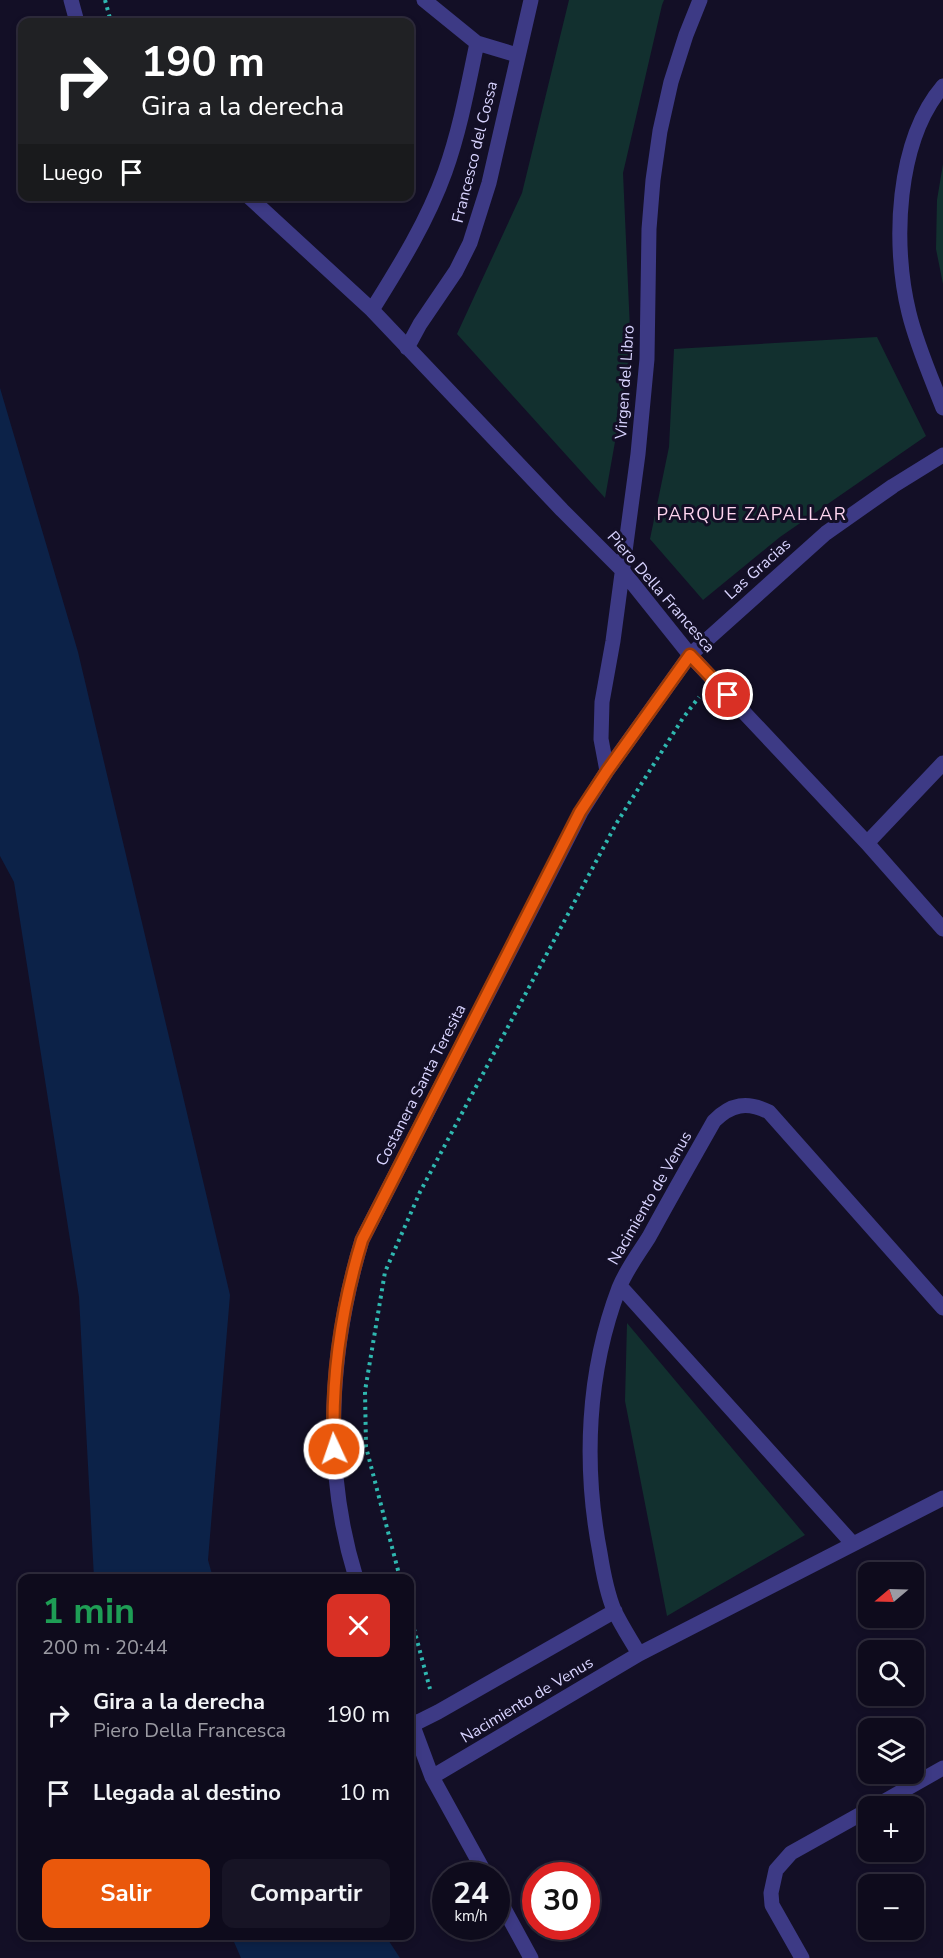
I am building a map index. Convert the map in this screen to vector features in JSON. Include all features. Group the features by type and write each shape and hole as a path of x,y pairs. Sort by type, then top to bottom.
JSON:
{"street":[{"path":"71,0 76,18"},
{"path":"424,0 477,43 517,55"},
{"name":"Francesco del Cossa","path":"407,348 420,324 456,271 470,243 489,183 531,0"},
{"name":"Virgen del Libro","path":"607,771 601,739 602,702 614,641 638,454 647,359 649,229 653,180 660,131 671,82 700,0"},
{"name":"Francesco del Cossa","path":"372,310 407,255 442,180 455,138 477,43"},
{"path":"943,86 922,116 913,140 901,198 900,234 908,313 943,408"},
{"path":"253,201 372,310"},
{"name":"Piero Della Francesca","path":"372,310 622,570 690,655 867,843 943,929"},
{"name":"Las Gracias","path":"690,655 826,532 943,455"},
{"name":"Costanera Santa Teresita","path":"355,1574 341,1516 335,1466 333,1414 335,1368 342,1321 350,1280 362,1240 580,812 690,655"},
{"path":"867,843 943,763"},
{"name":"Nacimiento de Venus","path":"639,1654 615,1611 603,1571 595,1531 589,1450 592,1408 598,1366 620,1286 714,1121 724,1112 737,1106 759,1107 769,1112 943,1308"},
{"path":"620,1286 853,1544"},
{"name":"Nacimiento de Venus","path":"432,1777 639,1654 943,1498"},
{"name":"Nacimiento de Venus","path":"414,1720 438,1713 615,1611"},
{"path":"414,1729 432,1777 479,1862"},
{"path":"894,1796 943,1768"},
{"path":"802,1958 772,1905 771,1893 776,1870 791,1853 858,1816"},
{"path":"510,1920 531,1958"}],"path":[{"path":"105,0 110,18"},
{"path":"399,1574 366,1447 365,1391 385,1272 420,1192 616,824 683,718 713,679"},
{"path":"414,1628 438,1713"}],"green space":[{"path":"569,0 664,0 623,173 631,352 605,498 457,334 522,193"},
{"path":"943,164 943,284 936,249 937,200"},
{"path":"877,337 926,436 780,537 703,600 650,539 669,447 674,349"},
{"path":"627,1323 805,1535 667,1616 625,1401"}],"water":[{"path":"0,388 78,652 230,1295 208,1560 212,1574 94,1574 79,1297 14,882 0,856"},
{"path":"233,1940 388,1940 400,1958 241,1958"}],"district":[{"name":"PARQUE ZAPALLAR","path":"752,514"}],"route":[{"path":"334,1449 335,1368 350,1280 362,1240 580,812 690,655 728,695"}]}
